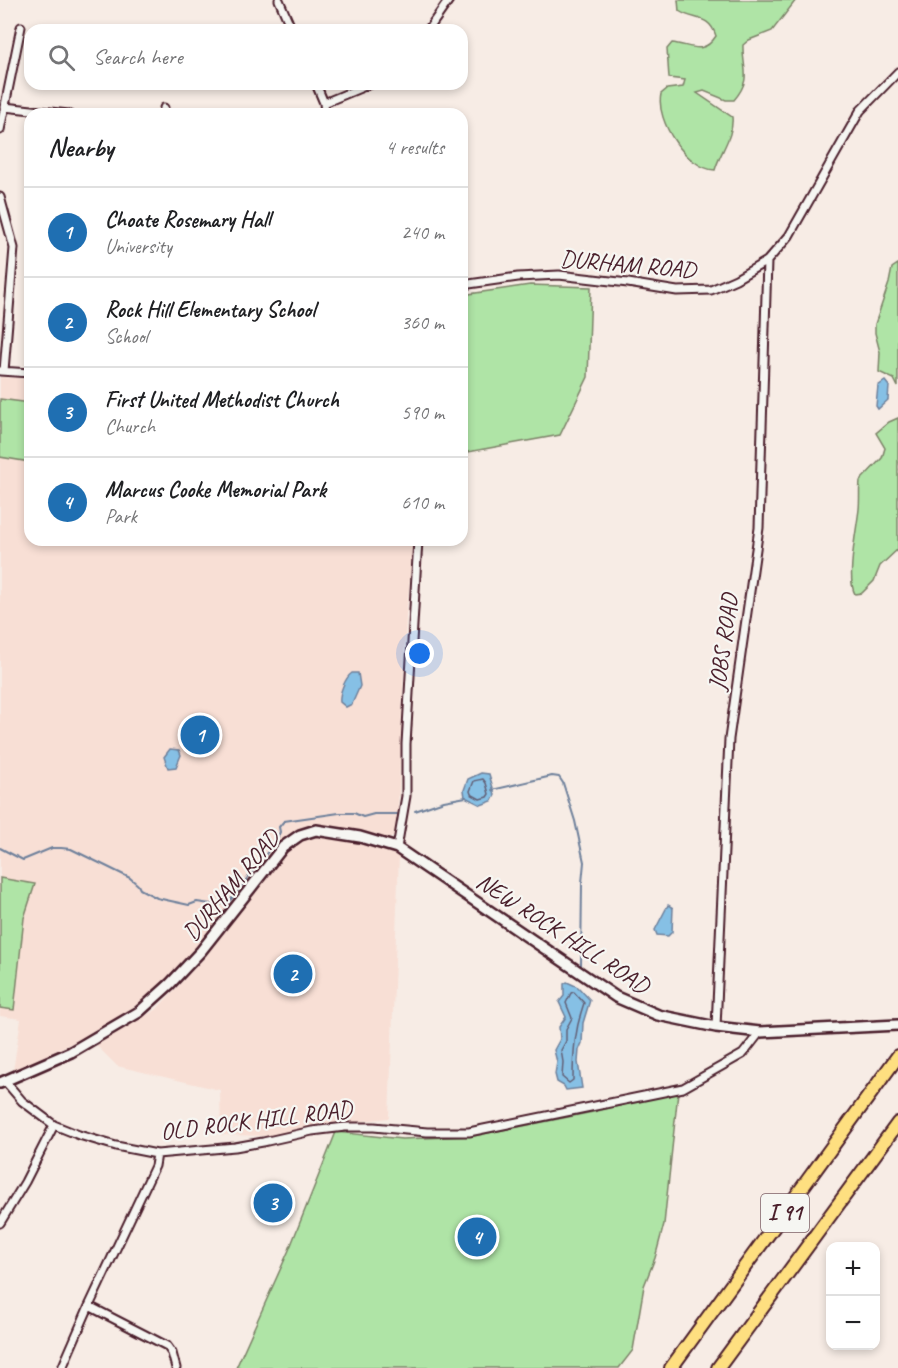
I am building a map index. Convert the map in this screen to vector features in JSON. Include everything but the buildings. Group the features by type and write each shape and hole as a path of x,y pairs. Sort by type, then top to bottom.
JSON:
{"highway":[{"name":"I 91","path":"671,1368 898,1056"},
{"name":"I 91","path":"718,1368 898,1123"}],"main road":[{"name":"DURHAM ROAD","path":"2,1082 71,1052 139,1012 201,951 283,847 300,834 316,830 335,832 397,848"},
{"name":"NEW ROCK HILL ROAD","path":"397,848 616,997 658,1014 716,1027 760,1032 898,1025"}],"street":[{"path":"279,0 289,24"},
{"path":"432,24 449,0"},
{"path":"0,130 21,27"},
{"name":"DURHAM ROAD","path":"468,284 518,277 559,275 677,291 711,290 736,279 767,261 789,236 860,111 898,72"},
{"path":"319,90 324,108"},
{"path":"324,103 355,90"},
{"path":"4,107 24,109"},
{"path":"0,197 14,248 2,371 24,373"},
{"name":"JOBS ROAD","path":"716,1027 729,740 759,528 767,261"},
{"path":"397,848 406,796 406,744 418,546"},
{"name":"OLD ROCK HILL ROAD","path":"2,1082 22,1101 54,1125 116,1146 157,1154 263,1142 312,1131 345,1127 469,1132 682,1088 743,1054 760,1032"},
{"path":"0,1223 25,1182 54,1125"},
{"path":"62,1368 155,1166 157,1154"},
{"path":"89,1306 167,1346 172,1353 176,1368"}],"shaded area":[{"path":"0,377 24,379 24,546 413,546 406,616 398,810 396,832 393,837 385,840 330,826 315,827 289,837 278,845 235,904 161,986 118,1019 13,1071 21,1019 0,1016"},
{"path":"321,833 371,844 399,855 389,1118 318,1126 275,1136 221,1135 220,1090 117,1066 95,1044 156,1010 204,958 297,839"}],"green space":[{"path":"678,0 796,0 772,31 749,40 743,45 745,79 734,100 726,100 704,91 697,93 732,117 731,131 715,170 704,168 684,153 668,130 660,105 661,94 667,89 683,87 685,80 669,78 667,49 672,43 701,48 716,36 705,21 679,11"},
{"path":"898,264 898,387 894,379 879,372 880,352 875,324 892,268"},
{"path":"530,285 591,287 588,377 560,435 468,452 468,294"},
{"path":"0,399 24,402 24,461 0,457"},
{"path":"898,418 898,549 880,566 874,581 862,593 855,594 852,566 860,481 882,458 885,448 876,433"},
{"path":"0,878 35,884 24,918 14,1010 0,1008"},
{"path":"678,1092 664,1224 655,1258 644,1286 633,1350 619,1368 236,1368 289,1250 336,1132 402,1139 473,1136"}],"water":[{"path":"885,381 889,386 888,400 878,409 876,406 878,386"},
{"path":"352,673 358,673 360,686 352,704 346,707 340,702 340,694"},
{"path":"170,749 179,750 181,755 176,767 168,768 164,757"},
{"path":"481,773 489,774 495,795 492,801 481,805 465,797 464,790 468,779"},
{"path":"668,905 673,908 672,932 668,936 657,935 655,930"},
{"path":"567,982 578,987 590,1000 583,1023 582,1043 579,1050 578,1062 582,1088 566,1090 557,1082 555,1074 557,1062 554,1050 560,1039 559,1027 566,1017 559,1002 564,996 564,984"}],"waterway":[{"path":"492,790 552,776 559,777 563,783 575,821 584,862 581,965"},
{"path":"415,811 444,801 466,797"},
{"path":"0,848 23,860 52,848 71,849 130,878 140,889 157,898 189,905 197,902 217,905 229,902 276,841 280,832 279,827 284,821 339,813 354,813 363,817 374,814 397,814"}],"place":[{"name":"Choate Rosemary Hall","path":"200,735"},
{"name":"Rock Hill Elementary School","path":"293,974"},
{"name":"First United Methodist Church","path":"273,1203"},
{"name":"Marcus Cooke Memorial Park","path":"477,1237"}]}
